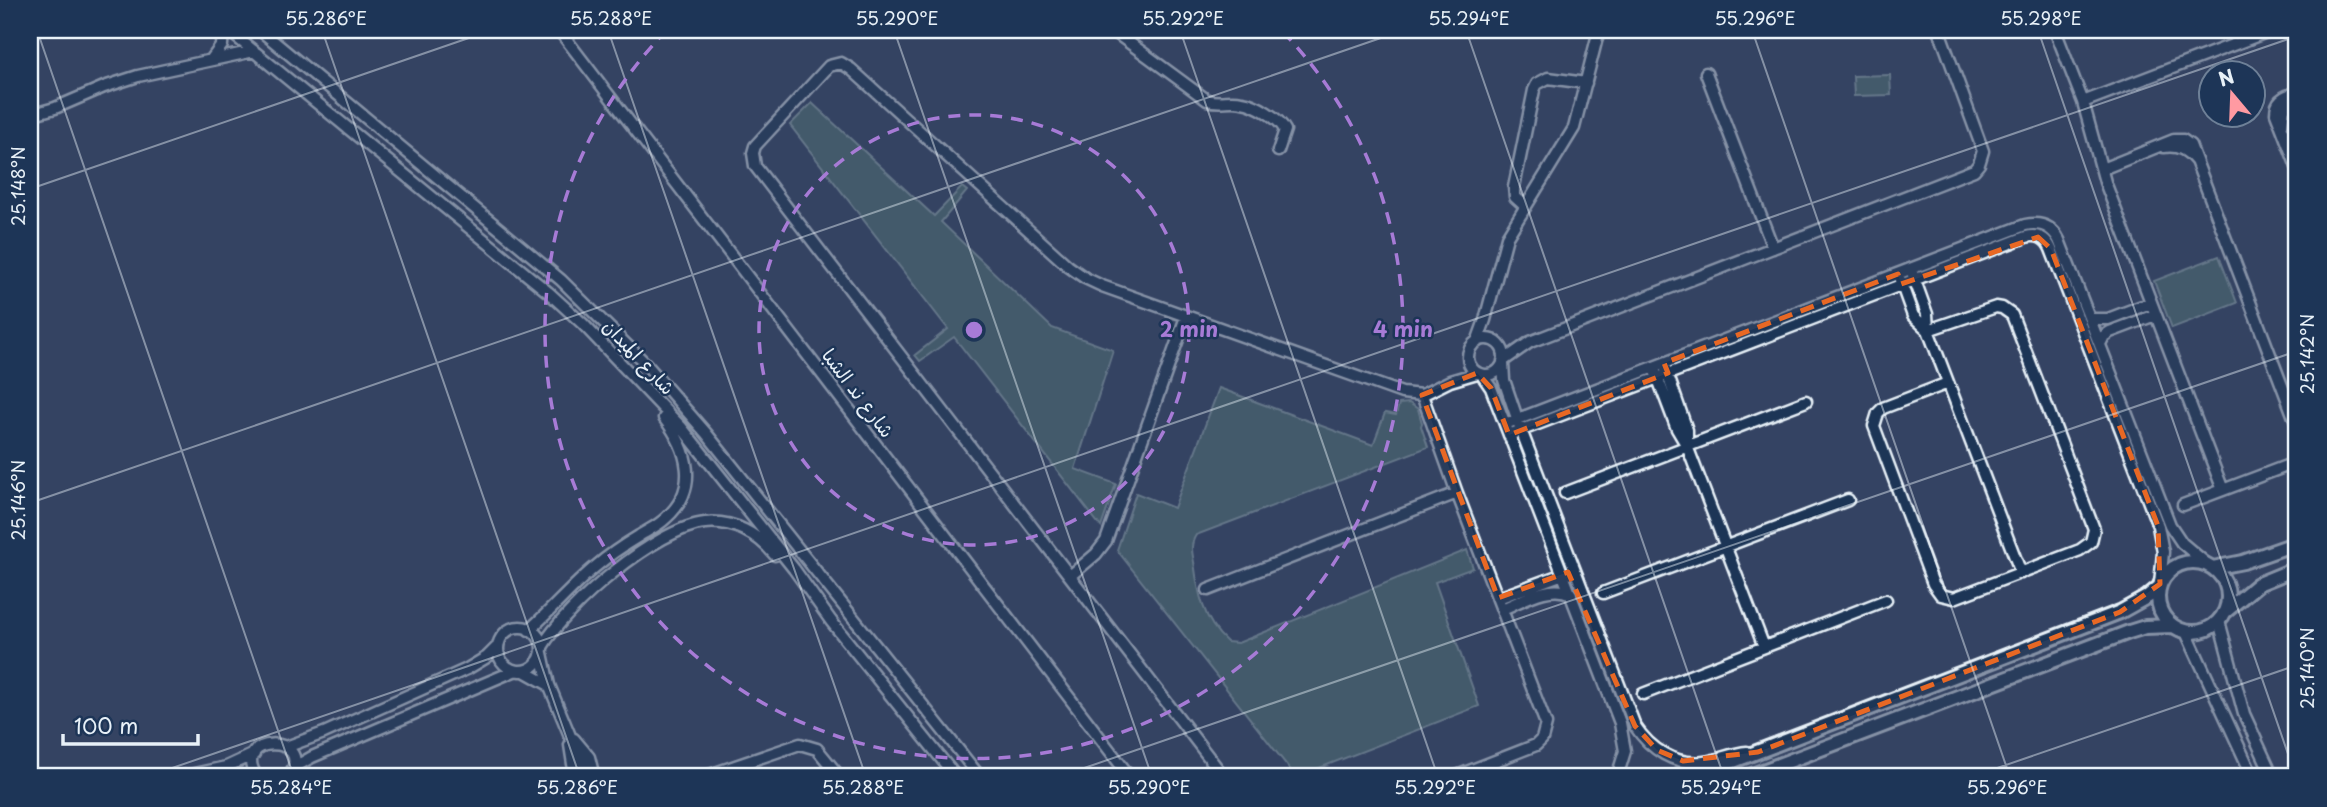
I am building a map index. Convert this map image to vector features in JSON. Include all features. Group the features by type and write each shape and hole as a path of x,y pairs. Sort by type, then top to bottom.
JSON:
{"main road":[{"path":"2211,567 2252,560 2297,543"},
{"path":"1692,777 2120,611 2147,597 2159,586 2164,576 2180,564 2199,562 2211,567 2224,580 2228,603 2222,616"},
{"path":"2159,586 2158,605 2166,621 2186,632 2204,631 2258,584 2297,568"},
{"path":"1747,777 2129,632 2145,627 2173,626"}],"street":[{"name":"شارع الميدان","path":"225,30 548,292 583,324 682,428 956,777"},
{"path":"210,61 222,45 225,30"},
{"name":"شارع الميدان","path":"260,30 561,280 645,363 700,425 980,777"},
{"name":"شارع ند الشبا","path":"559,30 1130,777"},
{"path":"1112,30 1207,100 1219,103 1244,102 1278,121 1285,134 1278,151"},
{"path":"1450,381 1477,342 1504,242 1572,131 1599,30"},
{"path":"1224,777 759,172 753,160 755,146 824,70 834,63 847,65 1076,272 1093,282 1402,393 1422,395 1450,381 1495,373 1503,362 1530,342 1968,173 1982,158 1981,144 1939,30"},
{"path":"2055,30 2150,303 2222,490"},
{"path":"2082,102 2272,30"},
{"path":"30,115 55,108 121,80 254,51"},
{"path":"1706,73 1773,248"},
{"path":"1525,206 1515,197 1514,187 1534,90 1548,78 1586,83"},
{"path":"2297,94 2284,110 2282,120 2297,167"},
{"path":"2102,169 2174,140 2183,140 2194,149 2297,425"},
{"path":"1505,424 1661,370 1900,279 2025,225 2045,226 2059,240 2170,525 2182,543 2211,567"},
{"path":"1912,274 2026,237 2038,237 2049,244 2158,526 2163,552 2159,586"},
{"path":"1912,274 1927,314 1928,330 2021,573"},
{"path":"1900,279 1916,319 1928,330"},
{"path":"2090,319 2104,320 2150,303"},
{"path":"1928,330 1996,307 2012,314 2092,522 2094,535 2087,547 1954,598 1941,595 1936,590 1874,426 1878,413 1883,408 1948,383"},
{"path":"1487,312 1490,328 1503,353 1504,380 1517,419 1630,718 1644,739 1674,759 1705,762 1734,754 1758,752"},
{"path":"2100,344 2110,332 2155,315"},
{"path":"1070,576 1096,554 1106,541 1186,317"},
{"path":"1477,342 1530,342"},
{"path":"1468,355 1470,366 1491,388 1623,733 1624,760 1617,777"},
{"path":"1509,435 1661,370"},
{"path":"1661,370 1679,435 1687,446 1764,647"},
{"path":"529,629 594,568 665,519 679,501 687,479 683,448 647,390"},
{"path":"1422,395 1457,494 1544,717 1545,732 1536,745 1454,777"},
{"path":"1565,493 1806,401"},
{"path":"2183,505 2297,462"},
{"path":"1208,590 1457,494"},
{"path":"1603,593 1848,500"},
{"path":"291,773 312,757 534,666 553,630 606,580 645,550 688,527 715,523 741,528 757,537 779,560 794,569"},
{"path":"1500,604 1566,573 1570,576 1587,618 1594,623"},
{"path":"1500,604 1549,591 1560,590 1571,594"},
{"path":"1643,694 1886,600"},
{"path":"2222,616 2244,715 2273,777"},
{"path":"285,747 324,733 467,669 488,657 510,630 520,628 529,629 536,635 549,685 587,777"},
{"path":"2186,632 2253,777"},
{"path":"498,646 501,662 549,685"},
{"path":"570,736 571,757 580,777"},
{"path":"570,736 589,757 594,777"},
{"path":"180,777 226,767 254,754 266,744 277,743 292,754 291,773"},
{"path":"703,777 800,744 817,749 840,777"},
{"path":"243,777 256,776 252,765 254,754"}],"highlighted area":[{"path":"2038,237 2051,249 2158,526 2160,584 2120,612 1758,752 1683,761 1657,750 1635,726 1568,572 1498,598 1422,395 1477,373 1491,388 1509,435 1668,373 1664,363 1898,274 1901,284"}],"green space":[{"path":"1890,75 1891,95 1854,96 1853,76"},
{"path":"812,103 934,216 962,187 967,191 941,222 1052,328 1113,350 1075,469 1116,484 1101,527 954,337 920,361 915,355 948,329 790,125"},
{"path":"2219,256 2237,303 2172,328 2154,281"},
{"path":"1219,388 1373,445 1385,413 1396,415 1399,404 1409,403 1418,409 1428,447 1196,535 1192,551 1200,595 1207,615 1219,634 1227,642 1238,643 1467,550 1473,568 1435,582 1479,706 1296,777 1117,550 1136,493 1174,508"}]}
